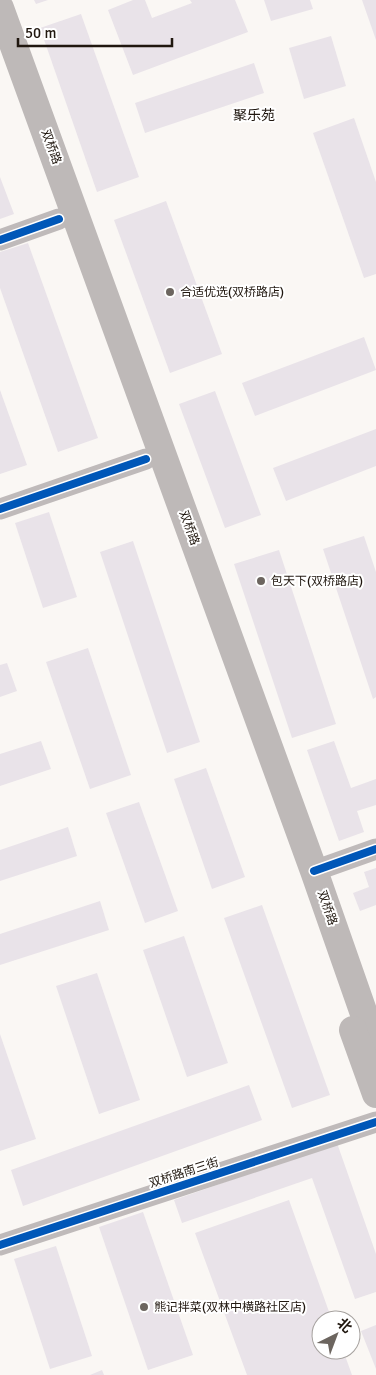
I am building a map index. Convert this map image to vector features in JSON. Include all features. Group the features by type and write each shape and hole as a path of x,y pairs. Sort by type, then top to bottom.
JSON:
{"main road":[{"name":"双桥路","path":"0,8 314,871 376,1048"},
{"name":"双桥路","path":"0,55 376,1094"}],"street":[{"path":"0,240 59,219"},
{"path":"0,509 146,459"},
{"path":"314,871 376,849"},
{"name":"双桥路南三街","path":"2,1238 376,1122"}],"building":[{"path":"34,0 48,0 36,4"},
{"path":"133,0 145,0 152,18 192,3 190,0 235,0 248,32 133,75 108,10"},
{"path":"264,0 310,0 313,9 271,21"},
{"path":"362,0 376,0 376,40"},
{"path":"81,14 139,177 97,192 40,28"},
{"path":"331,36 346,86 304,99 289,48"},
{"path":"254,63 264,93 145,133 135,103"},
{"path":"354,118 376,182 376,274 364,278 313,133"},
{"path":"0,177 14,214 0,219"},
{"path":"166,201 222,354 170,373 114,220"},
{"path":"28,243 98,438 58,452 0,288 0,252"},
{"path":"364,337 376,370 255,416 242,383"},
{"path":"0,390 27,465 0,474"},
{"path":"215,391 261,515 225,528 179,404"},
{"path":"376,429 376,466 286,501 273,468"},
{"path":"49,512 77,597 43,608 15,523"},
{"path":"364,536 376,572 376,697 373,699 323,549"},
{"path":"133,541 200,742 167,753 100,552"},
{"path":"279,550 336,724 292,738 234,564"},
{"path":"88,648 131,775 90,789 46,662"},
{"path":"7,663 17,691 0,697 0,665"},
{"path":"41,741 51,769 0,786 0,754"},
{"path":"334,741 351,788 376,779 376,805 357,811 364,832 339,841 307,750"},
{"path":"206,768 245,877 212,889 174,779"},
{"path":"139,802 178,911 145,923 106,813"},
{"path":"68,827 77,856 0,881 0,850"},
{"path":"376,868 376,905 360,911 353,893 369,887 364,872"},
{"path":"100,901 109,930 0,965 0,934"},
{"path":"262,905 330,1095 292,1108 224,918"},
{"path":"184,936 228,1063 187,1077 143,950"},
{"path":"97,973 140,1100 99,1114 56,986"},
{"path":"0,1034 36,1139 0,1151"},
{"path":"249,1085 262,1120 23,1206 11,1170"},
{"path":"337,1143 376,1254 376,1292 355,1299 312,1178 182,1223 174,1200"},
{"path":"289,1200 328,1310 311,1310 311,1360 347,1360 352,1375 247,1375 195,1233"},
{"path":"143,1212 193,1355 148,1370 99,1227"},
{"path":"56,1246 92,1356 50,1369 14,1259"},
{"path":"376,1325 376,1369 361,1331"},
{"path":"102,1370 104,1375 90,1375"}],"cycle path":[{"path":"0,240 59,219"},
{"path":"0,509 146,459"},
{"path":"314,871 376,849"},
{"path":"0,1245 376,1122"}],"place":[{"name":"合适优选(双桥路店)","path":"170,292"},
{"name":"包天下(双桥路店)","path":"261,581"},
{"name":"熊记拌菜(双林中横路社区店)","path":"144,1307"}],"district":[{"name":"聚乐苑","path":"254,115"}]}
